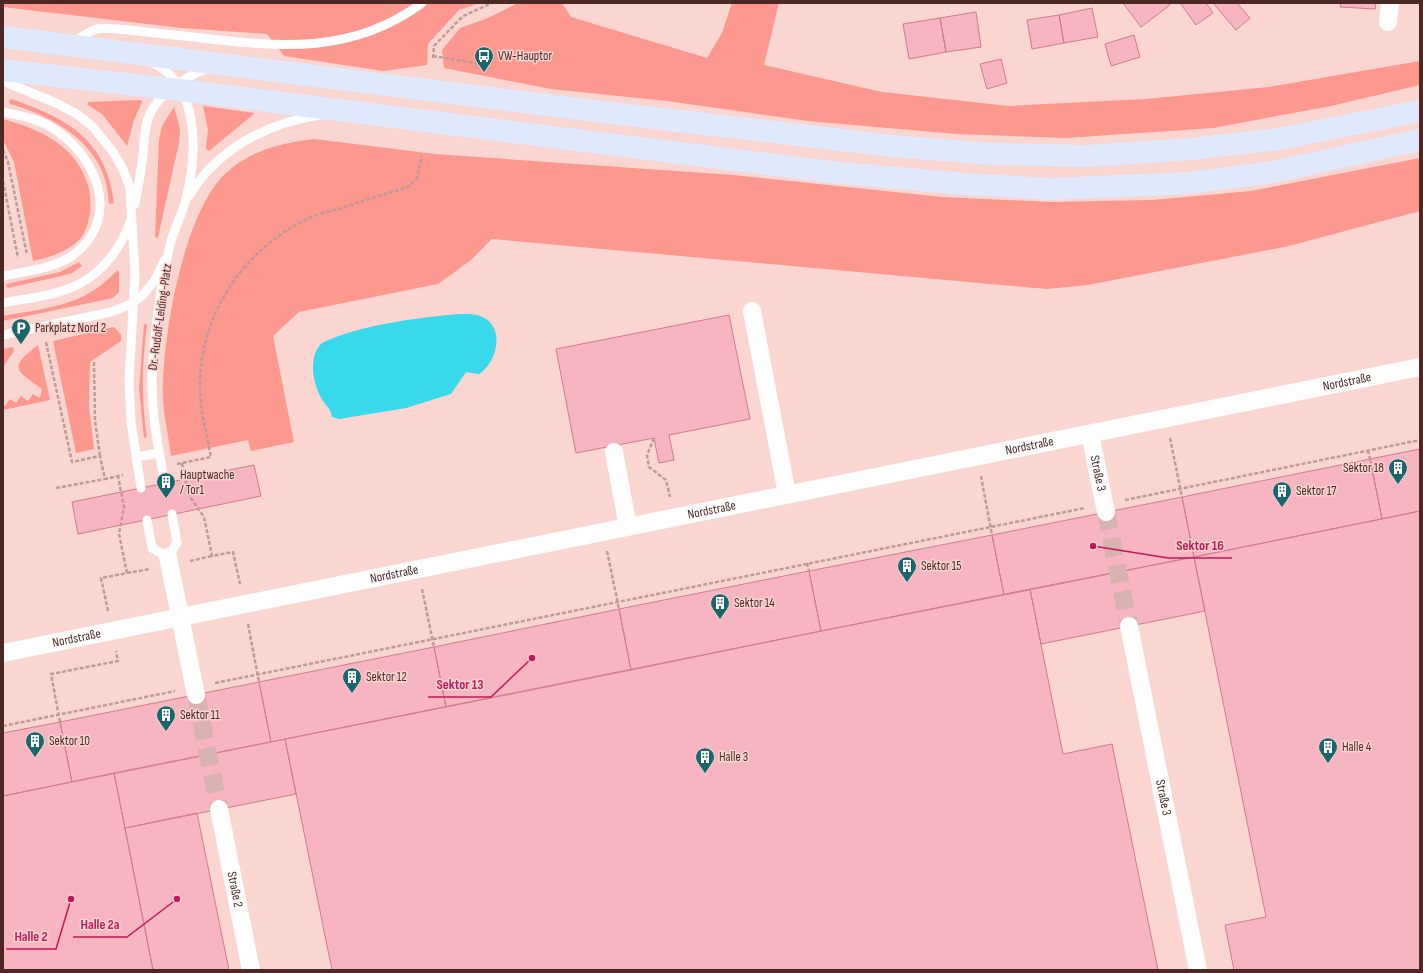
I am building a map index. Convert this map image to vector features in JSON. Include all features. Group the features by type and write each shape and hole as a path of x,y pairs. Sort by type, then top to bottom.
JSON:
{"main road":[{"path":"3,37 603,112 893,146 992,154 1087,156 1191,149 1279,139 1420,111"},
{"path":"3,70 176,88 345,112 830,172 964,184 1051,189 1189,183 1273,172 1420,140"}],"street":[{"path":"1388,22 1390,3"},
{"path":"752,311 787,494"},
{"name":"Nordstraße","path":"3,653 1420,367"},
{"name":"Straße 3","path":"1090,434 1105,508"},
{"path":"614,452 628,527"},
{"path":"168,557 195,691"},
{"name":"Straße 3","path":"1129,626 1198,970"},
{"name":"Straße 2","path":"218,809 251,970"}],"lane":[{"path":"67,45 98,28 257,43 291,45 319,44 349,39 378,29 407,14 422,3"},
{"path":"134,54 160,66 188,105 193,127 193,157 186,200"},
{"path":"3,303 78,285 96,271 116,251 133,216 139,187 146,130 150,115 159,100 192,74 209,67 228,65"},
{"path":"3,81 56,103 77,114 103,137 123,169 130,188 133,216"},
{"path":"3,112 31,119 49,126 81,153 100,192 100,210 96,229 84,247 68,259 44,268 3,276"},
{"path":"186,200 197,182 217,161 245,141 269,128 300,118 345,112"},
{"name":"Dr.-Rudolf-Leiding-Platz","path":"165,483 154,418 152,379 157,318 170,245 186,200"},
{"name":"Dr.-Rudolf-Leiding-Platz","path":"133,216 135,274 128,380 131,422 141,488"},
{"path":"3,335 111,312 134,302 142,296 155,280 170,245"},
{"path":"136,457 159,453"},
{"path":"147,520 152,548 168,557 177,543 172,514"}],"path":[{"path":"481,67 482,64 433,57 434,46 463,16 492,3"},
{"path":"209,448 200,392 203,353 211,322 224,296 242,268 275,238 308,218 408,187 417,178 422,156"},
{"path":"3,181 18,257"},
{"path":"94,362 95,421 100,456"},
{"path":"1166,418 1182,497"},
{"path":"654,438 647,455 649,467 666,480 674,518"},
{"path":"3,726 195,691 258,674 807,563 991,527 1105,508 1180,489 1420,440"},
{"path":"1368,450 1370,459"},
{"path":"977,456 992,535"},
{"path":"182,463 188,494 204,517 212,556 233,552 259,682"},
{"path":"118,476 124,507"},
{"path":"56,488 105,479"},
{"path":"603,532 619,609"},
{"path":"807,563 809,571"},
{"path":"418,569 434,647"}],"shaded area":[{"path":"3,3 480,3 459,10 428,44 427,65 383,71 284,56 267,34 181,28 3,7"},
{"path":"518,3 562,3 571,17 707,58 722,33 732,3 779,3 764,65 882,92 1008,106 1146,99 1269,87 1420,61 1420,85 1331,106 1213,128 1066,138 957,134 808,121 667,101 551,89 444,68 442,50 460,28 488,18"},
{"path":"11,99 50,114 81,134 93,147 103,163 110,181 114,203 109,204 106,184 100,167 90,151 78,138 63,127 46,118 10,104 9,101"},
{"path":"141,100 142,102 134,120 127,146 103,115 87,104 89,102"},
{"path":"203,106 255,113 209,151 206,149 208,129"},
{"path":"174,107 180,129 179,143 157,238 155,237 159,140 162,126"},
{"path":"3,119 35,130 64,148 81,169 88,186 91,204 90,213 88,224 82,236 75,244 52,256 33,261 14,162 3,140"},
{"path":"314,139 435,154 733,175 942,197 1053,202 1152,200 1251,191 1420,158 1420,211 1289,246 1088,285 1047,289 492,239 471,260 438,284 299,312 273,336 294,442 251,451 248,440 171,456 163,399 163,375 166,346 178,280 187,247 198,217 211,192 226,173 236,165 256,153 279,145"},
{"path":"79,262 82,266 72,273 8,288 6,286 7,284 60,272"},
{"path":"118,270 119,292 113,298 3,321 3,316 50,308 73,301 100,286"},
{"path":"144,324 147,325 143,381 147,437 144,438 139,389"},
{"path":"114,327 121,335 121,341 90,362 89,406 94,449 76,453 53,341"},
{"path":"38,345 50,400 3,410 3,405 5,406 10,399 16,403 21,396 28,401 33,394 40,398 42,389 21,373 19,368 19,364 22,359"},
{"path":"13,347 14,351 3,367 3,349"}],"water":[{"path":"461,314 480,316 488,321 493,327 496,335 495,353 486,368 479,374 466,372 451,394 406,408 339,419 332,417 330,410 319,394 314,379 314,356 322,343 353,331 390,323 427,317"}],"building":[{"path":"1123,3 1169,3 1170,5 1141,27"},
{"path":"1180,3 1206,3 1213,13 1196,25"},
{"path":"1213,3 1237,3 1250,18 1236,30"},
{"path":"1341,3 1376,3 1375,9 1340,7"},
{"path":"1092,8 1098,37 1064,43 1059,15"},
{"path":"976,12 981,47 946,52 940,18"},
{"path":"1059,15 1064,43 1032,49 1027,20"},
{"path":"940,18 946,52 909,59 903,24"},
{"path":"1134,35 1140,57 1111,66 1105,44"},
{"path":"1001,59 1007,83 987,89 980,64"},
{"path":"729,315 750,419 669,435 674,460 659,463 654,438 576,453 556,349"},
{"name":"Sektor 18","path":"1420,449 1420,511 1382,519 1370,459"},
{"name":"Sektor 17","path":"1370,459 1382,519 1194,557 1182,497"},
{"name":"Hauptwache / Tor1","path":"254,465 261,496 78,534 72,502"},
{"path":"1182,497 1194,557 1004,595 992,535"},
{"name":"Halle 4","path":"1420,511 1420,970 1234,970 1225,925 1266,917 1194,557"},
{"name":"Sektor 15","path":"992,535 1004,595 821,631 809,571"},
{"path":"1194,557 1205,611 1041,644 1030,589"},
{"name":"Sektor 14","path":"809,571 821,631 631,670 619,609"},
{"name":"Halle 3","path":"1030,589 1063,754 1112,744 1158,970 332,970 285,739"},
{"path":"619,609 631,670 446,707 434,647"},
{"name":"Sektor 12","path":"434,647 446,707 271,742 259,682"},
{"name":"Sektor 11","path":"259,682 271,742 72,782 60,722"},
{"name":"Sektor 10","path":"60,722 72,782 3,796 3,733"},
{"path":"285,739 296,794 125,828 114,773"},
{"path":"114,773 153,970 3,970 3,796"},
{"path":"197,813 229,970 153,970 125,828"}],"tunnel":[{"path":"1106,512 1129,626"},
{"path":"196,695 219,809"}],"place":[{"name":"VW-Hauptor","path":"484,73"},
{"name":"Parkplatz Nord 2","path":"21,345"},
{"name":"Sektor 18","path":"1398,485"},
{"name":"Hauptwache / Tor1","path":"166,499"},
{"name":"Sektor 17","path":"1282,508"},
{"name":"Sektor 16","path":"1093,546"},
{"name":"Sektor 15","path":"907,583"},
{"name":"Sektor 14","path":"720,620"},
{"name":"Sektor 13","path":"532,658"},
{"name":"Sektor 12","path":"352,694"},
{"name":"Sektor 11","path":"166,732"},
{"name":"Sektor 10","path":"35,758"},
{"name":"Halle 4","path":"1328,764"},
{"name":"Halle 3","path":"705,774"},
{"name":"Halle 2","path":"71,899"},
{"name":"Halle 2a","path":"177,899"}]}
